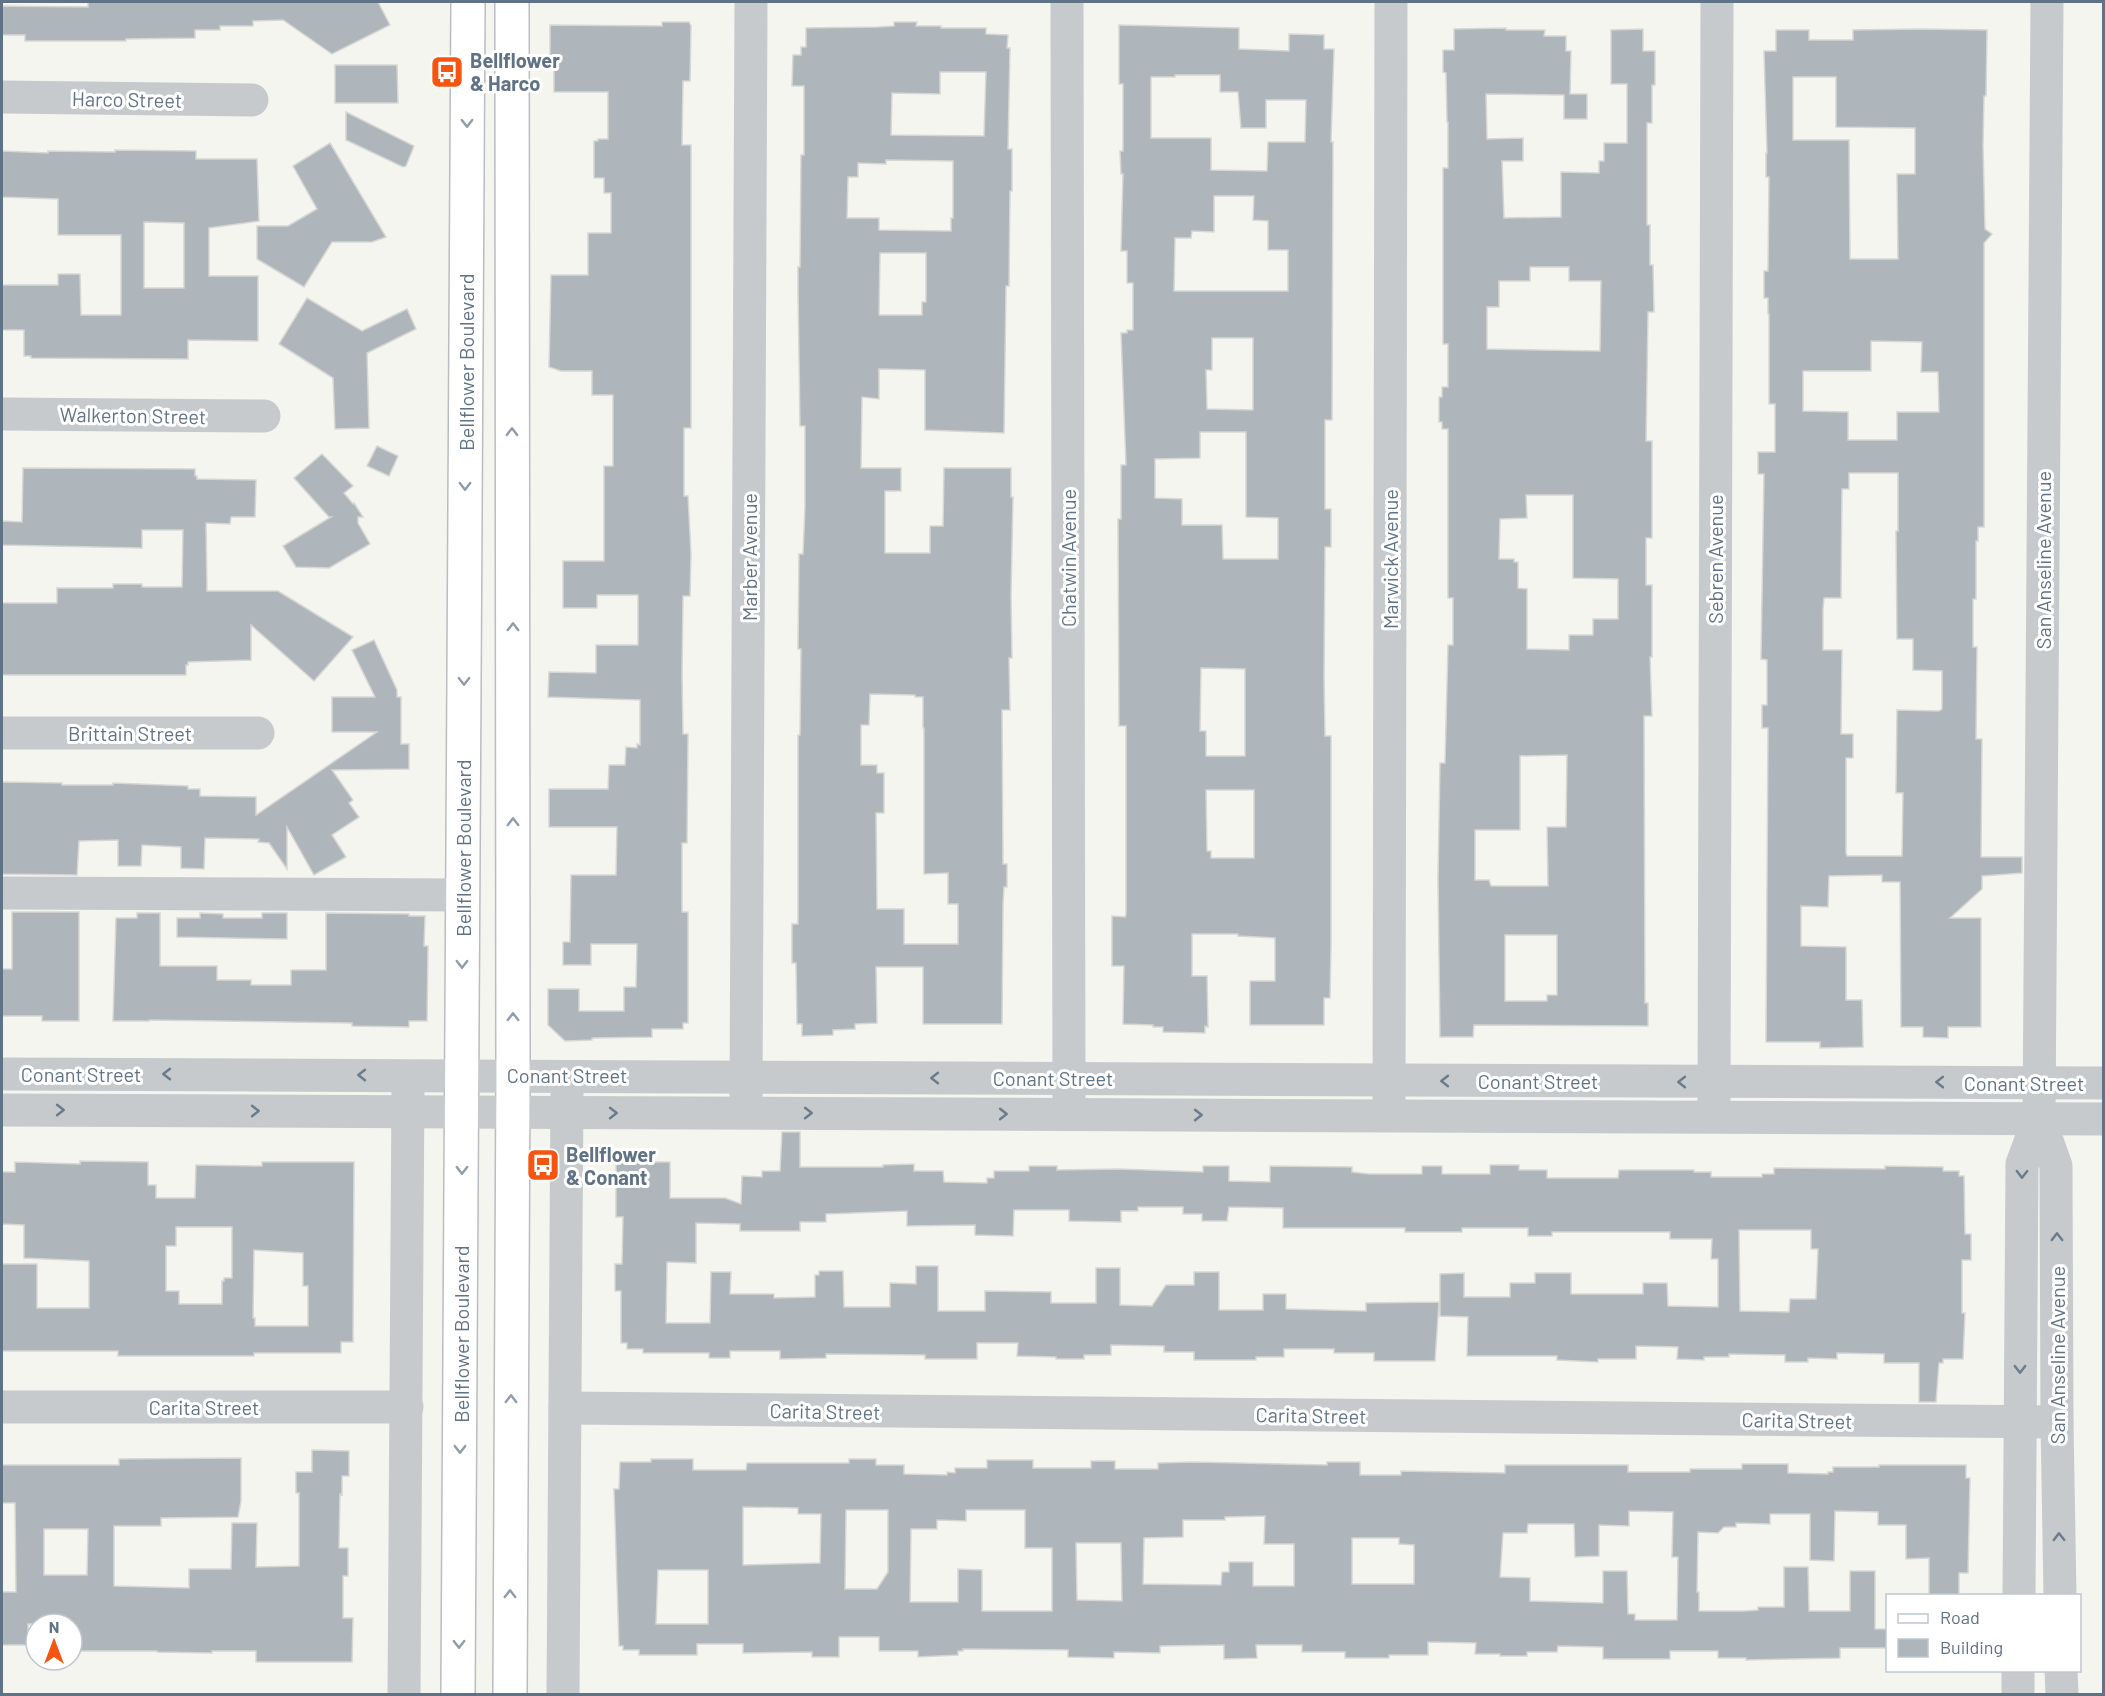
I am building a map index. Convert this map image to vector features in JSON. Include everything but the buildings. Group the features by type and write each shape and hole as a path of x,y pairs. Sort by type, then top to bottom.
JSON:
{"main road":[{"name":"Bellflower Boulevard","path":"458,1695 468,2"},
{"path":"510,1695 513,1112 512,2"}],"street":[{"name":"Marber Avenue","path":"746,1113 752,2"},
{"name":"Chatwin Avenue","path":"1067,2 1070,1114"},
{"name":"Marwick Avenue","path":"1388,1116 1390,2"},
{"name":"Sebren Avenue","path":"1713,1118 1717,2"},
{"name":"San Anseline Avenue","path":"2047,2 2039,1118 2056,1166 2060,1594"},
{"name":"Harco Street","path":"2,98 252,100"},
{"name":"Walkerton Street","path":"2,414 264,416"},
{"name":"Brittain Street","path":"2,733 258,733"},
{"path":"2,893 462,895"},
{"name":"Conant Street","path":"2,1074 2103,1083"},
{"path":"404,1695 408,1075"},
{"path":"563,1695 567,1076"},
{"name":"Conant Street","path":"2,1110 2103,1119"},
{"name":"San Anseline Avenue","path":"2019,1594 2022,1164 2039,1118"},
{"name":"Carita Street","path":"2,1407 407,1407"},
{"name":"Carita Street","path":"565,1408 2057,1422"},
{"path":"2018,1672 2018,1695"},
{"path":"2061,1672 2062,1695"}],"place":[{"name":"Bellflower & Harco","path":"447,72"},
{"name":"Bellflower & Conant","path":"543,1165"}]}
